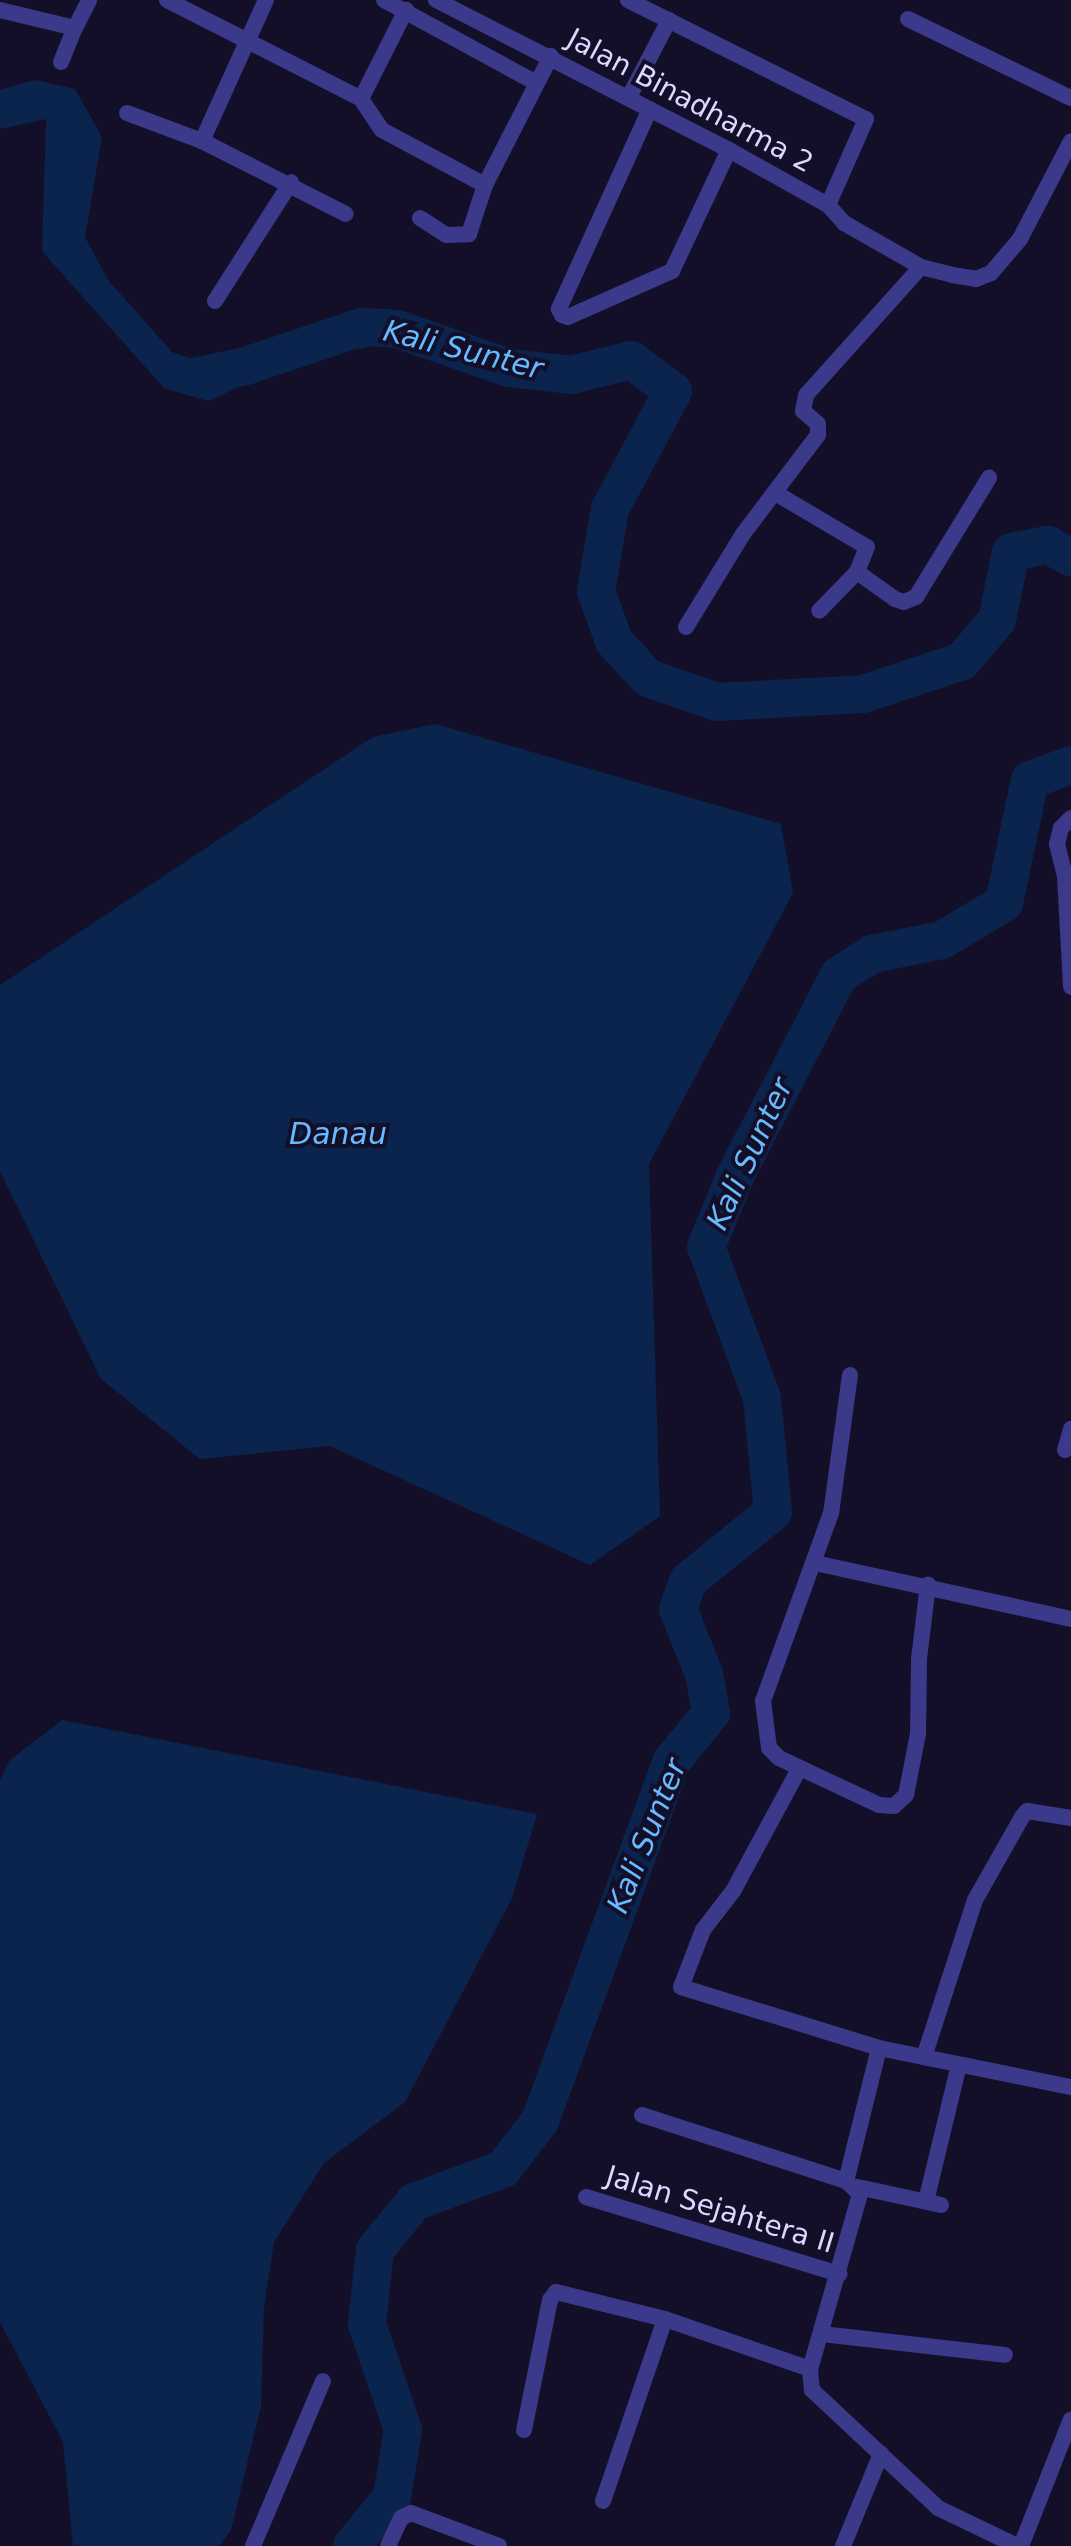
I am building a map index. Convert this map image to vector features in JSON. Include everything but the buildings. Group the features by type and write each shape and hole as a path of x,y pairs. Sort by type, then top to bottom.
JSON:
{"street":[{"path":"61,62 89,0"},
{"path":"167,0 249,39 361,99 382,130 485,185"},
{"path":"202,141 266,0"},
{"path":"384,0 536,83"},
{"path":"628,0 866,119 828,205"},
{"name":"Jalan Binadharma 2","path":"439,1 729,150 828,205 854,229 921,267 976,279 991,273 1020,239 1071,141"},
{"path":"0,10 75,28"},
{"path":"361,99 406,10"},
{"path":"908,19 1071,98"},
{"path":"629,97 669,20"},
{"path":"420,218 446,235 464,237 485,185 551,56"},
{"path":"650,109 559,309 568,317 672,271 729,150"},
{"path":"127,113 202,141 291,182 346,214"},
{"path":"215,301 291,182"},
{"path":"686,627 743,534 777,494 818,435 818,424 803,411 806,395 921,267"},
{"path":"857,572 895,599 904,602 916,597 989,478"},
{"path":"777,494 862,542 867,552 857,572 819,611"},
{"path":"1071,818 1061,828 1057,844 1065,876 1071,987"},
{"path":"850,1375 831,1513 763,1701 769,1748 798,1771 879,1805 894,1806 906,1795 918,1734 919,1659 928,1585"},
{"path":"1065,1450 1071,1429"},
{"path":"815,1563 928,1585 1071,1619"},
{"path":"798,1771 733,1891 703,1930 681,1987 879,2048 1071,2087"},
{"path":"924,2057 975,1900 1022,1817 1027,1811 1071,1818"},
{"path":"879,2048 852,2184 840,2274 810,2369 817,2398 976,2539 1019,2546 1071,2419"},
{"path":"928,2193 959,2065"},
{"path":"642,2115 852,2184 941,2205"},
{"name":"Jalan Sejahtera II","path":"586,2197 840,2274"},
{"path":"524,2430 550,2300 556,2292 665,2319 810,2369"},
{"path":"603,2501 665,2319"},
{"path":"822,2334 1005,2355"},
{"path":"253,2546 323,2381"},
{"path":"843,2546 881,2454"},
{"path":"388,2546 401,2518 411,2513 499,2546"}],"water":[{"path":"35,80 75,89 102,137 85,237 108,280 172,352 201,362 263,349 323,320 389,316 438,341 362,327 368,347 299,360 208,401 164,388 42,251 46,119 0,129 0,90"},
{"name":"Danau","path":"435,724 781,824 793,893 649,1164 660,1516 590,1565 330,1446 200,1459 101,1379 0,1171 0,985 373,737"},
{"path":"62,1720 537,1814 512,1898 405,2102 324,2163 274,2242 264,2306 261,2406 231,2530 219,2546 73,2546 63,2442 0,2322 0,1781 9,1761"}],"waterway":[{"name":"Kali Sunter","path":"193,377 246,366 362,327 397,329 509,368 571,375 631,360 673,391 610,509 596,591 614,641 648,678 717,702 863,694 962,661 997,620 1011,552 1048,545 1071,557"},
{"name":"Kali Sunter","path":"352,2546 392,2497 403,2430 367,2324 375,2250 414,2202 503,2169 540,2121 672,1761 711,1713 704,1674 678,1609 688,1581 773,1512 762,1398 706,1247 735,1176 839,975 872,954 942,940 1004,903 1030,780 1071,765"}]}
